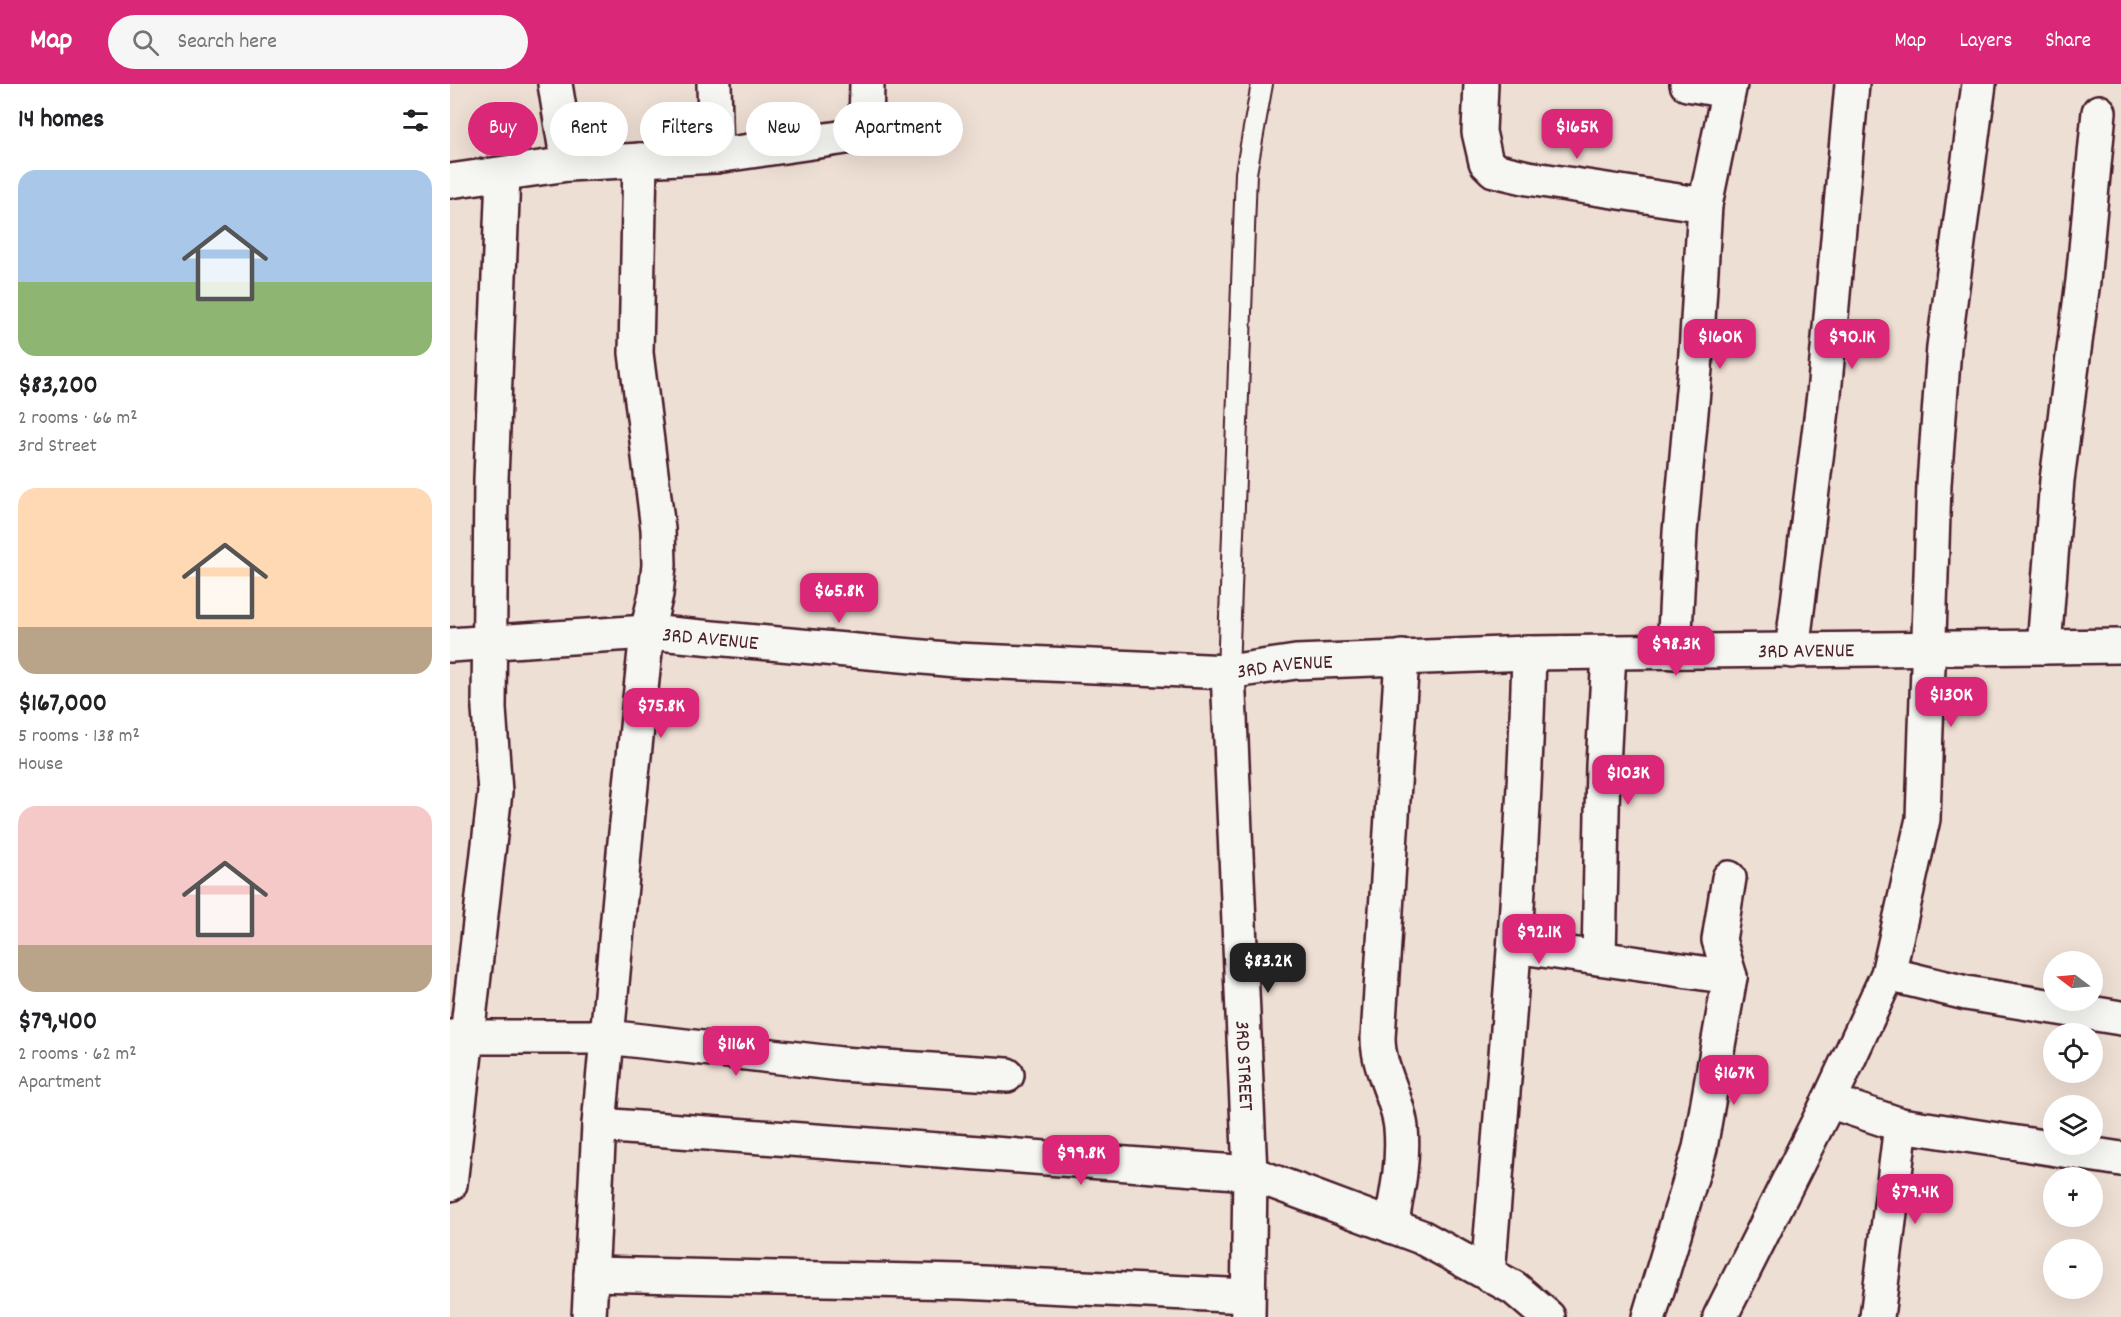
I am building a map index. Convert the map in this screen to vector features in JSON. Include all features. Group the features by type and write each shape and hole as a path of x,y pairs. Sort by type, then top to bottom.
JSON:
{"street":[{"path":"555,84 568,164"},
{"path":"714,84 714,102"},
{"path":"734,153 853,136 866,124 867,84"},
{"path":"1480,84 1479,132 1486,162 1494,170 1528,178 1705,205"},
{"path":"1674,652 1680,532 1695,369 1705,205 1729,87 1687,84"},
{"path":"1792,651 1824,394 1852,84"},
{"path":"1720,1317 1829,1101 1888,974 1923,819 1934,483 1944,347 1979,84"},
{"path":"2044,647 2057,480 2083,281 2099,112"},
{"path":"450,181 568,164 716,156"},
{"path":"589,1317 599,1125 607,1037 647,632 656,594 659,565 657,529 636,353 640,160"},
{"path":"450,1184 458,1037 495,792 489,709 490,479 503,175"},
{"name":"3RD AVENUE","path":"450,645 647,632 956,660 1228,672 1296,662 1528,653 2121,646"},
{"path":"1488,1274 1515,946 1526,761 1528,653"},
{"path":"1599,958 1603,766 1609,653"},
{"path":"1391,1226 1401,1167 1401,1127 1378,1052 1378,1038 1402,657"},
{"name":"3RD STREET","path":"1228,672 1250,1173 1248,1306"},
{"path":"1649,1317 1700,1148 1730,977 1719,940 1729,878"},
{"path":"1515,946 1730,977"},
{"path":"1888,974 1966,993 2121,1018"},
{"path":"458,1037 607,1037 841,1064 1007,1075"},
{"path":"1829,1101 1901,1125 2121,1159"},
{"path":"599,1125 1250,1173 1421,1237 1514,1288 1548,1317"},
{"path":"1877,1317 1901,1125"},
{"path":"591,1274 962,1282 1248,1306"}],"lane":[{"path":"1228,672 1246,173 1262,84"}]}
